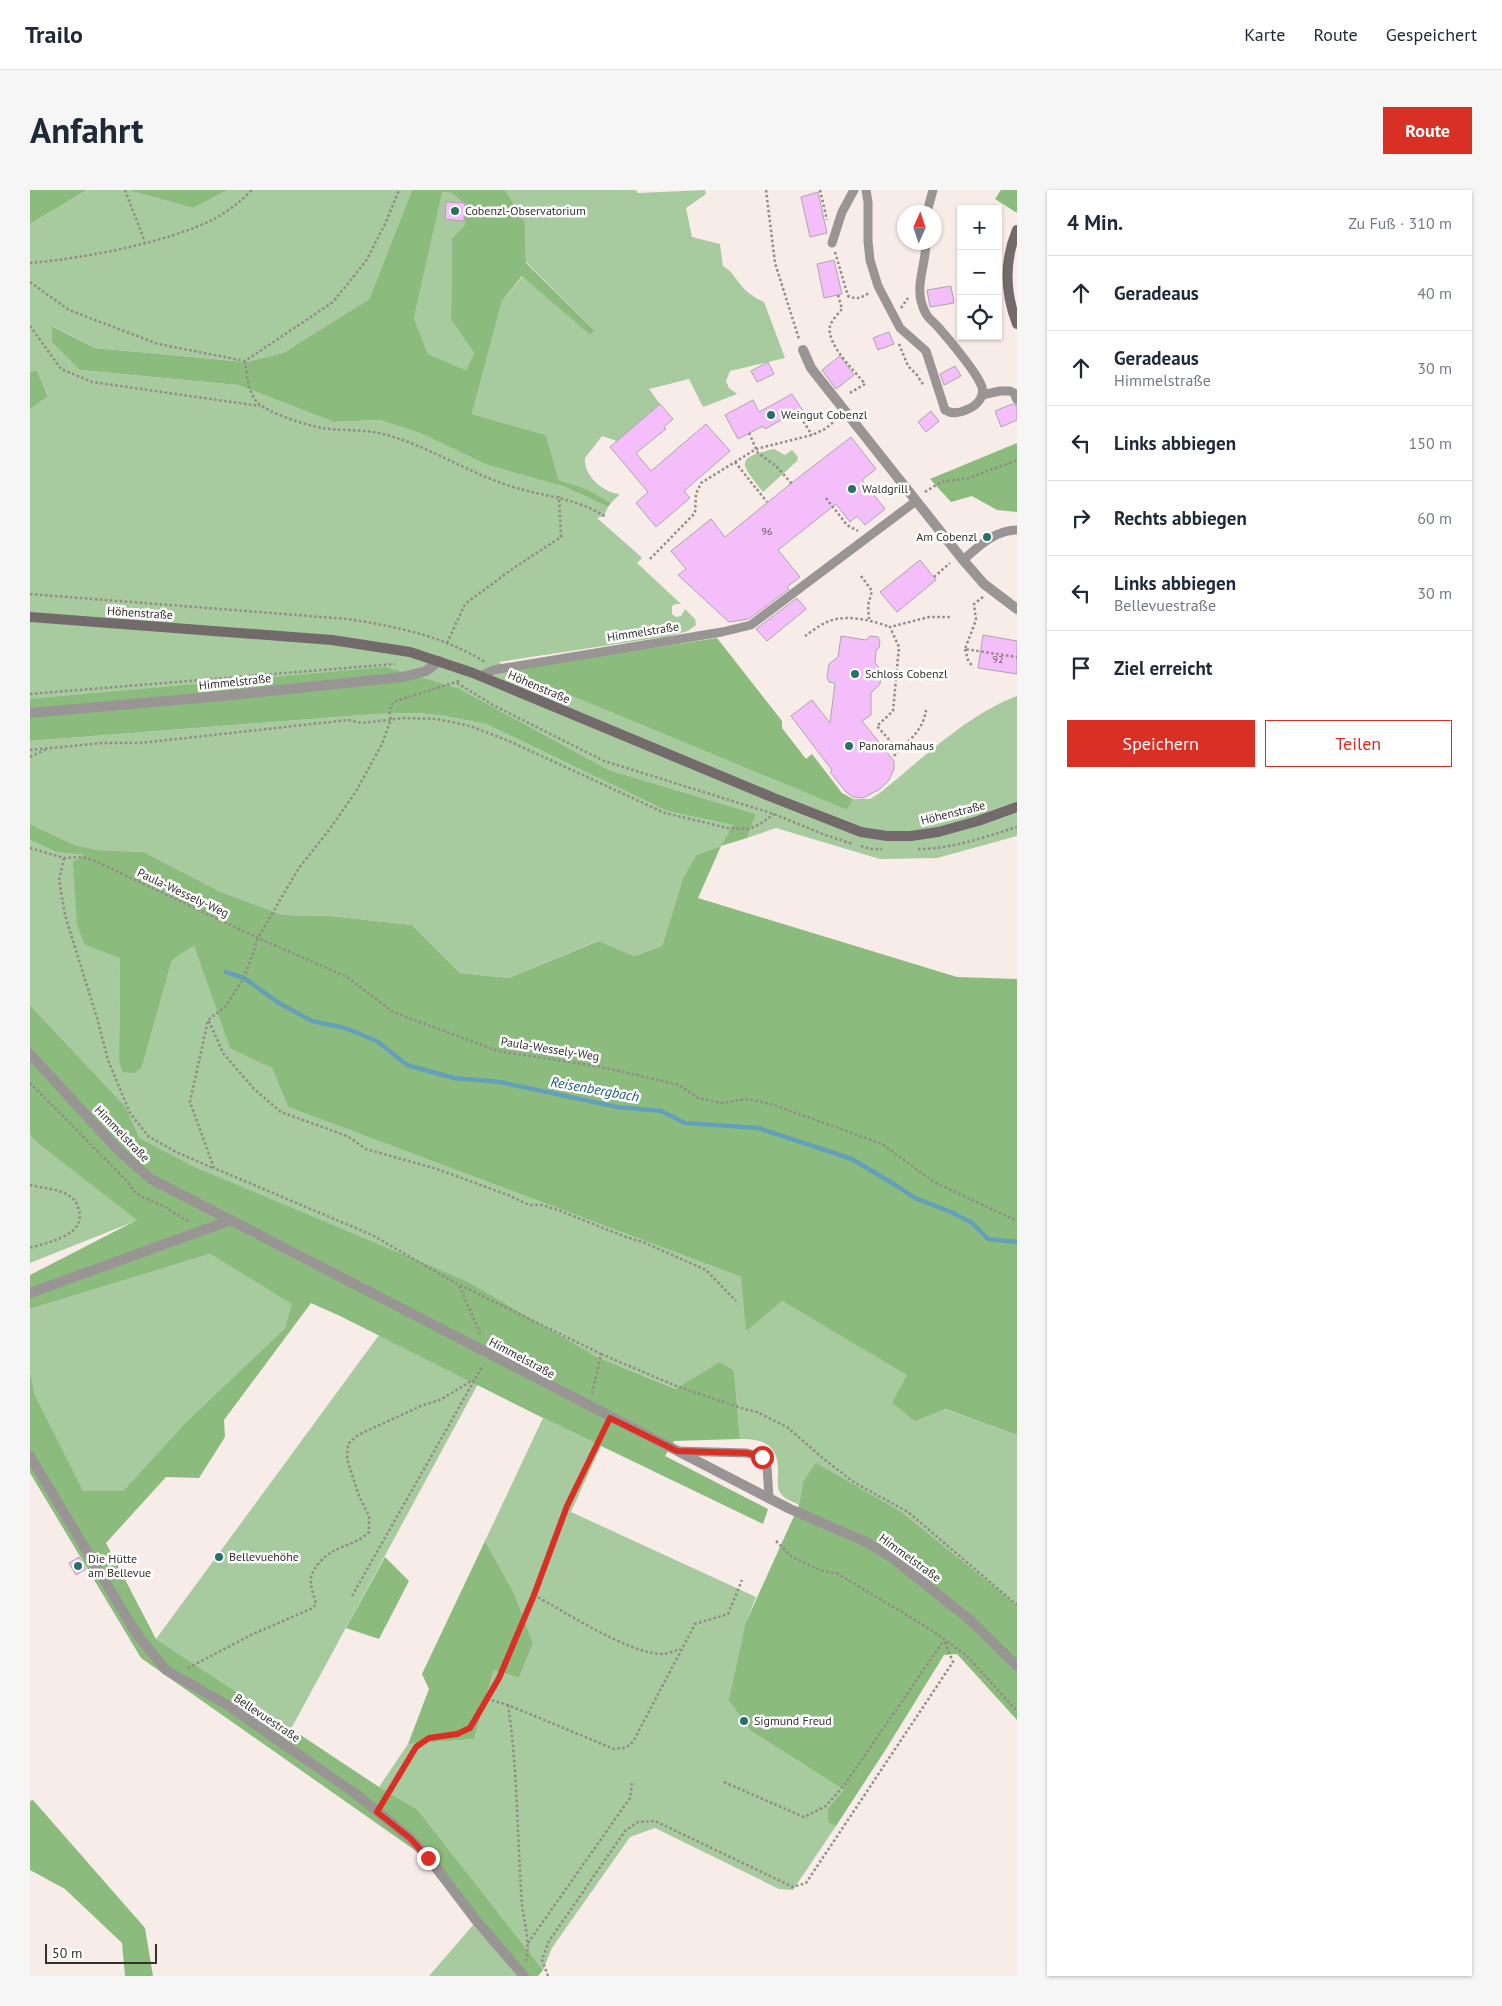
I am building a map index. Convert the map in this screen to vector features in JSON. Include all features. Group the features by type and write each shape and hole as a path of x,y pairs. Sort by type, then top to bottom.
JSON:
{"street":[{"path":"1017,230 1010,250 1007,280 1012,309 1017,324"},
{"path":"803,350 811,368 836,401 963,560 984,584 1017,609"},
{"name":"Höhenstraße","path":"30,616 351,642 410,652 481,676 774,798 861,832 887,836 910,836 938,832 978,821 1017,806"},
{"name":"Himmelstraße","path":"30,714 233,696 403,677 426,671 439,661"},
{"name":"Himmelstraße","path":"30,1054 133,1164 151,1179 610,1418 804,1516 866,1542 894,1559 970,1620 1017,1666"},
{"path":"30,1293 231,1220"},
{"name":"Bellevuestraße","path":"30,1456 139,1637 166,1670 226,1705 356,1794 410,1838 523,1975"}],"lane":[{"path":"832,243 842,212 854,190"},
{"path":"866,190 870,260 878,286 900,328 926,351 944,410 950,413 958,413 969,410 979,402 982,388 959,352 926,313 918,286 925,264 926,250"},
{"path":"929,205 934,190"},
{"path":"982,395 1010,391 1014,393 1017,400"},
{"path":"865,540 916,501"},
{"path":"963,560 995,535 1017,530"},
{"name":"Himmelstraße","path":"481,676 493,670 722,632 751,625 865,540"},
{"path":"677,1451 747,1453 762,1457 767,1466 769,1498"}],"path":[{"path":"125,190 145,242"},
{"path":"30,263 73,258 145,242 195,226 216,218 235,206 252,190"},
{"path":"30,282 69,310 158,344 246,361 333,302 366,261 386,222 399,190"},
{"path":"766,190 775,263 803,350"},
{"path":"820,190 832,243 848,296 854,299 861,298 878,286"},
{"path":"893,316 918,286"},
{"path":"836,401 865,384 833,344 830,333 831,325 842,310 838,295"},
{"path":"30,326 61,369 92,382 260,406 286,417 321,428 382,434 410,442 510,486 559,496 584,504 606,517"},
{"path":"900,328 895,334 908,366 917,374 926,389"},
{"path":"246,361 247,381 260,406"},
{"path":"650,559 695,513 696,494 701,484 756,449 812,435 825,429 845,412"},
{"path":"798,414 812,435"},
{"path":"749,433 762,457 776,466 792,484"},
{"path":"930,487 941,482 969,478 1017,460"},
{"path":"735,462 767,502"},
{"path":"447,643 465,604 561,536 559,496"},
{"path":"826,498 847,524 858,531 865,540"},
{"path":"934,577 951,562"},
{"path":"860,576 872,591 868,605 870,619"},
{"path":"30,594 336,617 396,627 447,643 472,654 489,665"},
{"path":"973,667 965,653 965,649 976,620 974,604 983,597"},
{"path":"805,636 826,622 851,618 870,619 890,627 930,617 952,617"},
{"path":"890,627 899,646 893,711 877,726 899,751"},
{"path":"965,649 1017,657"},
{"path":"30,694 402,663"},
{"path":"30,750 102,743 140,743 348,720 362,723 391,719 404,718 437,719 470,726 509,741 665,813 728,828 749,828 760,824 774,814 604,760 493,705 457,682 432,691 413,694 393,702 389,711 391,719 382,744 355,793 299,868 258,938 244,978 225,1007 208,1020 190,1102 214,1168"},
{"path":"894,756 919,731 925,720 926,710"},
{"path":"30,757 48,749"},
{"name":"Paula-Wessely-Weg","path":"30,848 64,858 82,857 94,861 258,938 347,977 393,1012 498,1051 602,1067 679,1085 698,1098 722,1102 747,1099 771,1104 882,1144 934,1182 1017,1221"},
{"path":"64,858 59,880 65,915 108,1060 130,1113 148,1136 176,1152 372,1235 459,1284 601,1354 676,1386 757,1412 787,1427 855,1483 908,1512 1017,1605"},
{"path":"208,1020 223,1053 254,1089 281,1112 347,1136 366,1149 437,1169 508,1195 529,1205 542,1205 558,1210 645,1243 706,1270 736,1301"},
{"path":"30,1185 71,1196 77,1203 81,1217 76,1228 67,1235 30,1248"},
{"path":"352,1596 489,1354 459,1284"},
{"path":"589,1407 601,1354"},
{"path":"166,1670 185,1669 255,1633 313,1608 316,1604 310,1583 311,1572 328,1553 360,1540 368,1532 369,1516 359,1496 347,1459 348,1444 358,1435 424,1405 440,1400 474,1379"},
{"path":"377,1812 416,1747 429,1738 457,1734 470,1728 499,1678 534,1595 567,1506 610,1418"},
{"path":"776,1541 792,1557 820,1570 838,1574 899,1610 967,1656 1017,1711"},
{"path":"487,1699 508,1705 614,1749 630,1745 650,1711 680,1649 695,1624 728,1614 742,1580"},
{"path":"534,1595 610,1637 649,1652 664,1654 680,1649"},
{"path":"724,1782 804,1816 826,1806 845,1784 944,1640"},
{"path":"548,1976 542,1960 549,1941 624,1831 638,1822 655,1822 793,1887 806,1884 953,1662 944,1640"},
{"path":"508,1705 515,1758 522,1906 528,1944 523,1975"},
{"path":"528,1944 630,1798 632,1783"}],"green space":[{"path":"30,190 87,190 30,224"},
{"path":"87,190 128,190 193,208 228,190 412,190 369,299 283,353 246,362 95,348 53,326 80,370 238,385 334,422 379,420 420,433 487,465 565,487 608,507 604,516 597,518 642,558 637,563 681,604 672,606 672,614 676,617 681,616 685,609 695,619 696,625 688,631 669,636 499,662 509,670 847,810 853,799 870,799 963,726 999,704 1017,696 1017,836 937,858 880,859 776,828 747,838 756,814 609,770 460,689 30,701 30,409 48,395 37,370 30,372 30,224"},
{"path":"128,190 228,190 193,208"},
{"path":"412,190 505,190 525,222 526,263 595,331 590,335 522,276 502,301 472,414 546,435 559,480 587,489 611,503 608,507 565,487 487,465 420,433 379,420 334,422 238,385 80,370 52,342 52,326 95,348 246,362 283,353 369,299","holes":["442,192 452,193 465,204 465,225 452,238 451,320 474,353 466,370 428,354 414,318"]},
{"path":"505,190 636,190 638,193 705,190 706,194 686,208 692,237 720,244 723,266 731,272 742,287 754,297 764,302 785,358 730,371 726,381 729,388 737,394 703,407 689,379 649,389 660,404 617,441 602,436 585,458 585,465 596,483 608,491 620,494 611,503 587,489 559,480 546,435 472,414 502,301 523,276 590,335 595,331 526,262 525,222"},
{"path":"1001,190 1017,190 1017,213 995,199"},
{"path":"441,192 452,193 465,203 465,225 452,238 451,320 474,353 466,370 428,354 414,318"},
{"path":"37,370 48,396 30,409 30,372"},
{"path":"1017,443 1017,512 997,510 972,496 951,502 930,479"},
{"path":"774,449 785,455 792,450 798,457 797,461 763,492 746,469 745,464 752,456"},
{"path":"717,638 782,721 782,728 806,759 812,754 842,793 853,799 847,810 509,670"},
{"path":"386,667 460,689 609,770 756,814 747,838 721,846 733,825 667,811 486,724 445,716 417,713 375,714 30,741 30,699"},
{"path":"417,713 486,724 667,811 734,825 721,846 696,855 683,878 662,946 634,956 597,941 509,978 460,973 412,925 331,916 283,915 219,891 144,852 98,850 75,845 30,824 30,741 375,714"},
{"path":"30,824 75,845 98,850 144,852 219,891 283,915 331,916 412,925 460,973 509,978 598,941 634,956 662,946 683,878 696,855 721,846 698,898 957,977 1017,979 1017,1435 945,1409 915,1421 892,1403 907,1375 782,1301 746,1331 741,1277 288,1107 272,1068 230,1048 194,946 172,960 142,1067 135,1073 122,1072 119,1061 120,958 85,945 77,925 73,862 84,855 56,852 30,840"},
{"path":"30,840 56,852 85,855 85,945 120,957 119,1061 122,1072 142,1067 172,960 194,946 230,1047 272,1068 288,1107 741,1277 908,1375 944,1409 1017,1435 1017,1605 903,1513 803,1482 799,1505 783,1496 778,1489 778,1463 773,1450 763,1442 740,1439 734,1370 719,1362 677,1389 595,1356 197,1168 138,1138 125,1106 30,1005"},
{"path":"30,1005 125,1106 139,1138 197,1168 466,1281 595,1356 676,1389 719,1362 734,1370 740,1439 674,1441 665,1456 768,1509 763,1524 311,1303 224,1420 225,1437 199,1478 166,1477 106,1543 156,1639 379,1787 417,1809 543,1970 538,1976 517,1976 416,1851 141,1658 30,1473 30,1370 35,1395 83,1491 123,1491 185,1423 285,1328 292,1304 210,1254 30,1309 30,1275 137,1220 36,1142 30,1135"},
{"path":"30,1135 36,1142 138,1220 30,1263"},
{"path":"210,1254 293,1304 285,1328 185,1423 123,1491 83,1492 35,1395 30,1370 30,1309"},
{"path":"379,1335 478,1384 291,1729 156,1639"},
{"path":"543,1418 601,1446 571,1512 756,1597 746,1622 751,1731 844,1790 828,1821 836,1826 793,1890 779,1889 655,1828 630,1837 552,1948 543,1970 417,1809 379,1787 408,1744 474,1739 494,1670 519,1678 533,1643 514,1593 485,1541"},
{"path":"816,1463 903,1513 1017,1605 1017,1720 957,1654 944,1655 836,1826 828,1822 828,1809 844,1790 751,1731 729,1700 746,1622 799,1505 803,1482"},
{"path":"485,1541 514,1593 533,1643 519,1678 494,1670 474,1739 408,1744 429,1689 422,1674"},
{"path":"385,1557 409,1581 379,1639 346,1628"},
{"path":"33,1800 145,1928 153,1976 125,1976 122,1943 65,1889 30,1870 30,1801"},
{"path":"474,1924 517,1976 429,1976"}],"building":[{"path":"818,192 827,233 810,237 801,197"},
{"name":"Cobenzl-Observatorium","path":"446,202 465,203 464,221 445,219"},
{"path":"834,260 842,294 824,298 817,264"},
{"path":"951,286 954,303 930,307 927,290"},
{"path":"889,332 894,344 878,350 873,338"},
{"path":"840,356 854,375 836,389 822,370"},
{"path":"768,362 774,374 757,382 751,371"},
{"path":"955,366 961,376 944,385 940,374"},
{"name":"Weingut Cobenzl","path":"792,394 803,411 793,416 792,414 765,429 763,426 738,439 725,415 753,400 759,412"},
{"path":"660,404 673,419 664,427 666,429 636,453 651,471 706,424 730,451 684,491 690,498 656,527 636,503 648,492 610,447"},
{"path":"1012,404 1017,406 1017,420 1001,427 995,411"},
{"path":"931,411 939,421 926,432 918,422"},
{"path":"851,437 876,469 862,480 885,509 865,525 857,516 850,522 836,504 778,550 800,577 787,587 789,589 749,619 729,622 678,575 686,569 671,551 711,519 725,537"},
{"path":"920,560 936,580 897,612 880,592"},
{"path":"797,598 806,609 767,641 756,629"},
{"path":"983,635 1017,641 1017,674 978,668"},
{"path":"841,636 866,640 870,636 878,637 880,642 879,648 876,650 875,663 882,671 880,684 871,693 871,715 862,721 894,761 894,769 889,780 880,789 863,798 853,797 846,792 830,772 832,770 791,716 812,700 830,723 835,683 829,682 827,677 829,664 838,657"},
{"name":"Die Hütte am Bellevue","path":"79,1557 86,1569 76,1575 69,1563"}],"waterway":[{"name":"Reisenbergbach","path":"226,972 244,978 279,1003 312,1021 345,1028 377,1041 407,1065 454,1078 500,1082 617,1107 661,1111 685,1123 758,1128 852,1159 915,1198 951,1212 972,1223 988,1239 1017,1242"}],"place":[{"name":"Cobenzl-Observatorium","path":"455,211"},
{"name":"Weingut Cobenzl","path":"771,415"},
{"name":"Waldgrill","path":"852,489"},
{"name":"Am Cobenzl","path":"987,537"},
{"name":"Schloss Cobenzl","path":"855,674"},
{"name":"Panoramahaus","path":"849,746"},
{"name":"Bellevuehöhe","path":"219,1557"},
{"name":"Die Hütte am Bellevue","path":"78,1566"},
{"name":"Sigmund Freud","path":"744,1721"}],"route":[{"path":"428,1858 410,1838 377,1812 416,1747 429,1738 457,1734 470,1728 499,1678 534,1595 567,1506 610,1418 677,1451 747,1453 762,1457"}]}
